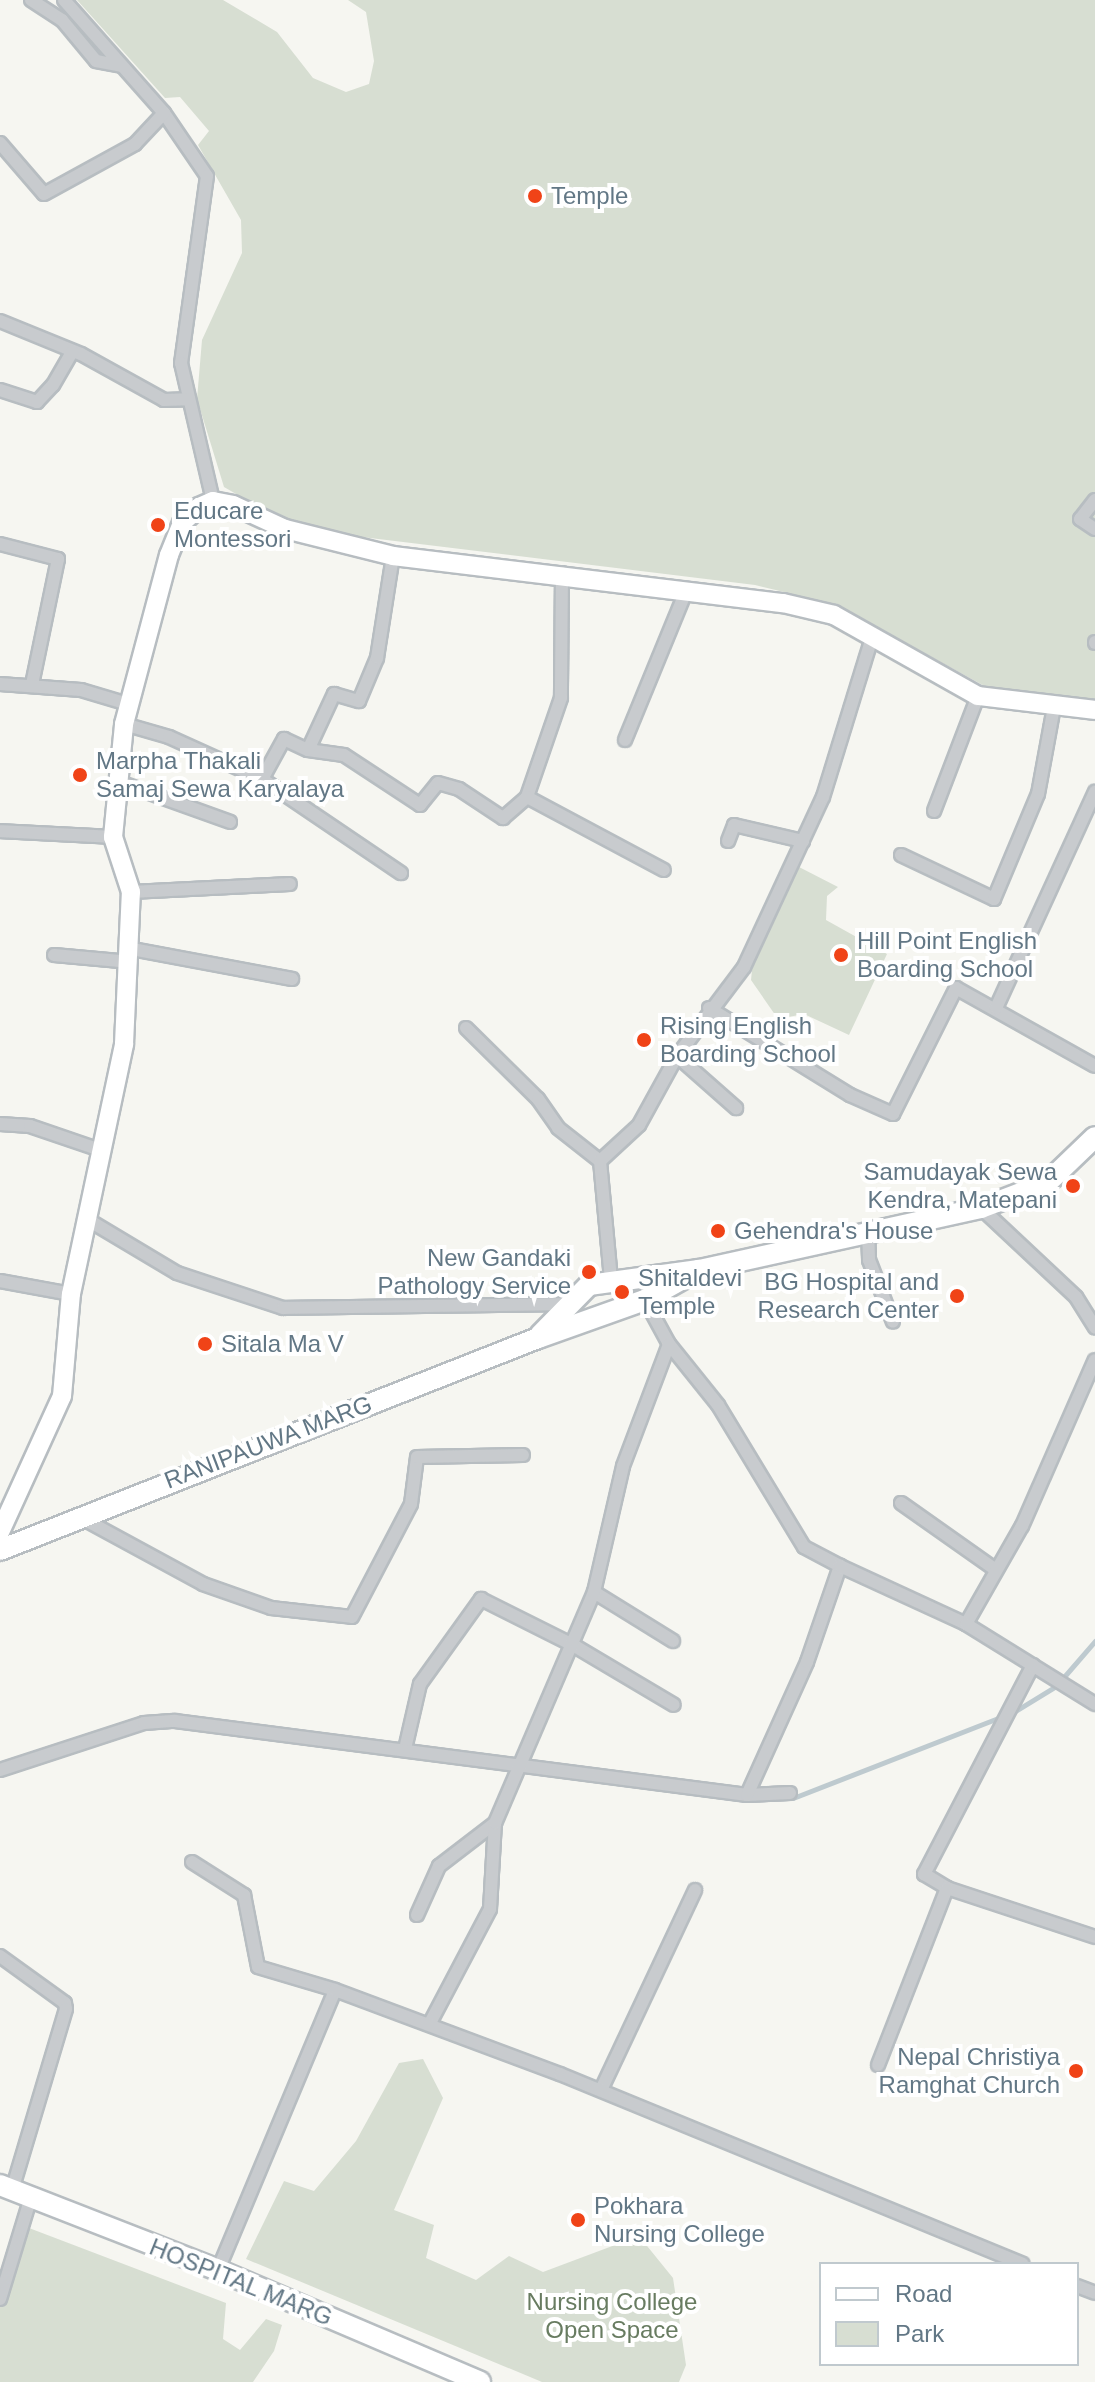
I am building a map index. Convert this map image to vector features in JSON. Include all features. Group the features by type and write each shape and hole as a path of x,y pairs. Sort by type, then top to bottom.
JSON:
{"main road":[{"path":"0,1532 62,1396 71,1294 124,1044 132,956 131,892 113,837 124,724 169,555 182,523 213,501 323,541 393,556 729,593 834,615 978,696 1095,710"},
{"path":"538,1338 566,1304 589,1285 611,1279 699,1270 868,1230 981,1208 1047,1183 1095,1137"},
{"name":"RANIPAUWA MARG","path":"0,1550 78,1516 538,1338 645,1300 699,1270"},
{"name":"HOSPITAL MARG","path":"14,2191 218,2270 480,2382"}],"street":[{"path":"31,0 62,20 96,61 122,66"},
{"path":"64,0 164,113 207,176 181,363 213,501"},
{"path":"0,143 44,194 135,144 164,113"},
{"path":"0,321 73,351 164,400 188,399"},
{"path":"0,390 37,402 53,385 73,351"},
{"path":"1095,500 1080,519 1095,529"},
{"path":"0,544 58,559 32,684"},
{"path":"308,750 334,694 355,702 366,686 390,594 393,556"},
{"path":"262,779 284,739 308,750 344,755 420,805 438,783 459,789 503,818 527,797 561,698 562,573"},
{"path":"625,740 687,589"},
{"path":"600,1161 639,1125 677,1056 709,1008 744,967 823,797 872,638"},
{"path":"0,684 81,690 128,704"},
{"path":"934,811 978,696"},
{"path":"901,855 994,899 1038,794 1054,707"},
{"path":"124,724 169,737 262,779 401,873"},
{"path":"119,782 230,822"},
{"path":"996,1008 1095,792"},
{"path":"527,797 664,870"},
{"path":"728,841 734,825 803,841"},
{"path":"0,831 113,837"},
{"path":"131,892 290,884"},
{"path":"54,955 132,956 292,979"},
{"path":"709,1008 850,1095 893,1114 956,988 1095,1066"},
{"path":"466,1028 538,1099 558,1128 600,1161 611,1279"},
{"path":"677,1056 736,1108"},
{"path":"0,1124 30,1126 103,1151"},
{"path":"981,1208 1076,1297 1095,1327"},
{"path":"85,1218 177,1273 283,1308 566,1304"},
{"path":"868,1230 869,1260 893,1322"},
{"path":"0,1281 71,1294"},
{"path":"645,1300 669,1344 718,1405 804,1547 966,1624 1095,1704"},
{"path":"430,2023 490,1909 495,1823 517,1765 594,1592 623,1466 669,1344"},
{"path":"966,1624 1022,1526 1095,1360"},
{"path":"78,1516 203,1584 271,1608 352,1617 411,1504 417,1457 523,1455"},
{"path":"901,1503 996,1570"},
{"path":"747,1795 807,1662 840,1566"},
{"path":"594,1592 673,1641"},
{"path":"405,1749 420,1684 481,1599 573,1645 674,1705"},
{"path":"1033,1665 924,1874 947,1888 1095,1937"},
{"path":"0,1770 144,1723 175,1721 747,1795 790,1793"},
{"path":"417,1915 439,1866 495,1823"},
{"path":"192,1862 244,1895 258,1967 430,2023 1018,2262"},
{"path":"878,2065 947,1888"},
{"path":"601,2090 695,1890"},
{"path":"0,1956 65,2003 66,2009 14,2191 0,2299"},
{"path":"218,2270 335,1990"}],"green space":[{"path":"77,0 223,0 277,32 313,78 346,92 369,84 374,61 366,12 348,0 1095,0 1095,705 1001,695 840,607 805,597 755,585 329,533 279,519 224,487 197,399 202,340 242,253 241,220 198,145 209,131 180,97 165,98"},
{"path":"799,867 838,887 827,896 826,920 887,954 849,1035 804,1014 778,1019 751,980 753,960"},
{"name":"Nursing College Open Space","path":"423,2059 443,2098 394,2210 434,2225 426,2258 476,2280 509,2256 543,2272 639,2236 673,2278 686,2365 679,2382 542,2382 246,2259 284,2181 314,2191 356,2141 399,2063"},
{"path":"29,2228 226,2303 223,2339 240,2350 266,2319 282,2325 274,2351 253,2382 0,2382 0,2302"}],"waterway":[{"path":"1012,1713 1056,1686 1095,1641"},
{"path":"793,1798 1003,1716"}],"place":[{"name":"Temple","path":"535,196"},
{"name":"Educare Montessori","path":"158,525"},
{"name":"Marpha Thakali Samaj Sewa Karyalaya","path":"80,775"},
{"name":"Hill Point English Boarding School","path":"841,955"},
{"name":"Rising English Boarding School","path":"644,1040"},
{"name":"Samudayak Sewa Kendra, Matepani","path":"1073,1186"},
{"name":"Gehendra's House","path":"718,1231"},
{"name":"New Gandaki Pathology Service","path":"589,1272"},
{"name":"Shitaldevi Temple","path":"622,1292"},
{"name":"BG Hospital and Research Center","path":"957,1296"},
{"name":"Sitala Ma V","path":"205,1344"},
{"name":"Nepal Christiya Ramghat Church","path":"1076,2071"},
{"name":"Pokhara Nursing College","path":"578,2220"}]}
